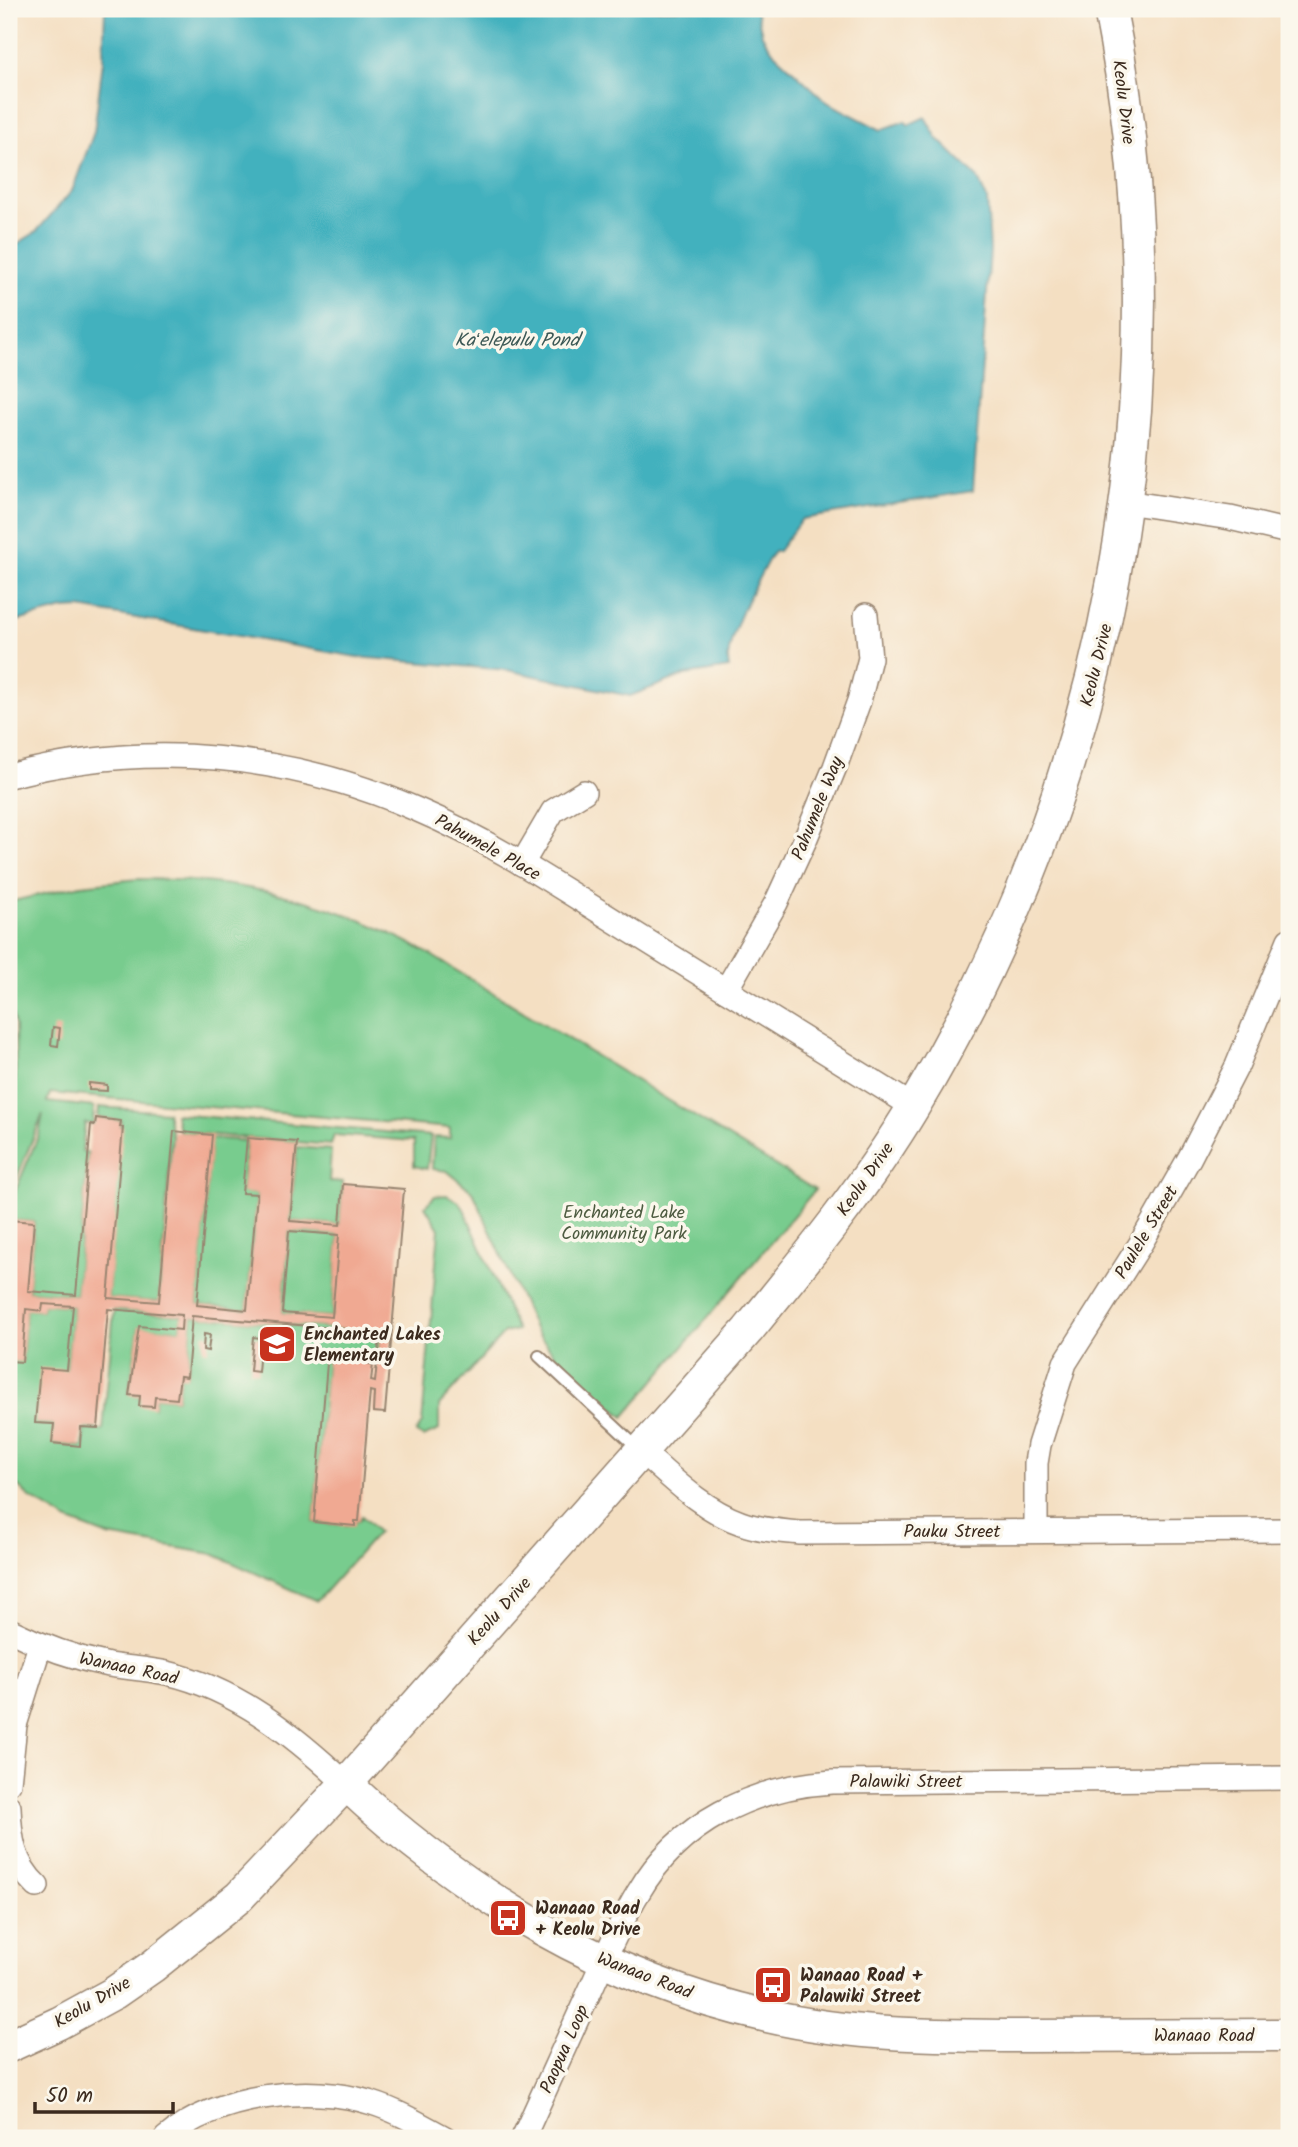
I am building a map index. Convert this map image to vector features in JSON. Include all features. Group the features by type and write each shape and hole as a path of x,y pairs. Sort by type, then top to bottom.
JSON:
{"main road":[{"name":"Keolu Drive","path":"9,2046 114,1993 190,1938 239,1897 346,1784 748,1330 855,1194 914,1107 992,960 1017,905 1060,793 1087,702 1107,620 1126,502 1136,390 1138,277 1131,156 1124,90 1110,9"},
{"name":"Wanaao Road","path":"346,1784 463,1881 542,1929 604,1961 670,1987 753,2013 805,2024 854,2030 984,2036 1289,2035"}],"street":[{"path":"1126,502 1230,518 1289,532"},
{"name":"Pahumele Way","path":"726,990 776,902 806,840 835,767 859,701 870,658 866,615"},
{"name":"Pahumele Place","path":"9,776 53,765 152,756 237,760 288,768 364,788 419,810 522,864 914,1107"},
{"path":"522,864 553,811 584,792"},
{"name":"Paulele Street","path":"1036,1531 1039,1445 1065,1363 1141,1243 1190,1157 1237,1066 1289,940"},
{"name":"Pauku Street","path":"640,1450 684,1489 714,1511 742,1524 770,1530 800,1533 1289,1530"},
{"name":"Wanaao Road","path":"9,1630 40,1645 82,1659 168,1674 223,1694 276,1724 313,1752 346,1784"},
{"path":"9,1783 15,1726 40,1645"},
{"name":"Palawiki Street","path":"604,1961 638,1891 681,1842 706,1821 737,1803 767,1792 800,1784 832,1782 1289,1779"},
{"path":"9,1807 12,1846 28,1878 37,1885"},
{"name":"Paopua Loop","path":"523,2138 604,1961"},
{"path":"166,2138 175,2130 215,2110 250,2099 289,2093 331,2094 371,2102 445,2138"}],"lane":[{"path":"539,1356 640,1450"}],"green space":[{"name":"Enchanted Lake Community Park","path":"138,879 216,883 290,897 326,907 396,936 815,1190 624,1417 563,1364 533,1326 473,1192 447,1171 432,1169 434,1137 450,1138 450,1128 50,1093 47,1102 94,1107 93,1124 85,1123 82,1151 88,1153 76,1295 28,1291 34,1222 9,1220 9,1206 39,1134 43,1114 9,1196 9,1107 16,1077 15,1025 9,1001 9,902 81,885"},
{"path":"99,1107 167,1112 172,1136 159,1302 108,1298 121,1121 98,1118"},
{"path":"175,1114 431,1136 427,1169 414,1166 414,1141 334,1135 331,1145 180,1132"},
{"path":"211,1138 246,1141 242,1192 257,1194 247,1310 197,1305"},
{"path":"297,1147 331,1150 329,1181 343,1182 340,1225 290,1221"},
{"path":"447,1195 459,1202 464,1209 517,1330 504,1333 439,1405 439,1430 423,1437 416,1433 422,1423 439,1229 425,1206 435,1196"},
{"path":"289,1231 339,1235 332,1317 282,1313"},
{"path":"43,1304 73,1306 67,1370 36,1423 54,1424 53,1443 83,1447 84,1429 103,1430 114,1310 182,1315 181,1330 139,1327 129,1394 140,1396 154,1407 155,1397 177,1399 180,1376 187,1376 192,1316 380,1332 378,1355 328,1351 314,1522 354,1526 355,1521 359,1521 362,1516 378,1532 317,1601 213,1554 108,1536 67,1520 29,1497 9,1478 9,1361 22,1361 26,1309 42,1311"}],"water":[{"name":"Kaʻelepulu Pond","path":"105,9 756,9 762,35 775,54 827,102 881,130 905,121 908,125 925,117 937,138 977,177 987,199 990,250 973,491 802,519 778,551 770,557 749,596 735,628 728,657 729,668 685,675 630,696 507,670 357,657 80,608 64,609 9,623 9,249 36,232 72,191 94,132 103,61"}],"building":[{"path":"53,1027 60,1028 58,1046 51,1045"},
{"path":"89,1083 107,1085 107,1091 89,1090"},
{"path":"96,1118 121,1121 120,1127 123,1127 108,1298 159,1302 174,1131 212,1135 197,1305 247,1310 257,1194 242,1193 247,1138 297,1142 290,1221 340,1225 343,1184 404,1189 385,1413 373,1412 374,1392 370,1391 359,1521 355,1521 355,1526 314,1522 328,1351 378,1355 380,1332 192,1316 187,1377 180,1376 177,1399 155,1397 154,1407 139,1406 140,1396 129,1395 139,1326 181,1330 182,1315 108,1309 98,1428 81,1427 80,1446 52,1443 54,1424 35,1423 40,1368 67,1370 73,1306 43,1304 42,1311 26,1309 22,1362 9,1361 9,1220 34,1222 28,1291 76,1295 91,1124 95,1125","holes":["289,1231 339,1235 332,1317 282,1313","369,1361 377,1362 375,1382 371,1381 373,1364 369,1364"]},
{"path":"204,1334 210,1335 208,1351 203,1350"},
{"path":"253,1337 261,1338 258,1372 250,1371"}],"place":[{"name":"Enchanted Lakes Elementary","path":"277,1344"},
{"name":"Wanaao Road + Keolu Drive","path":"508,1918"},
{"name":"Wanaao Road + Palawiki Street","path":"773,1985"}]}
